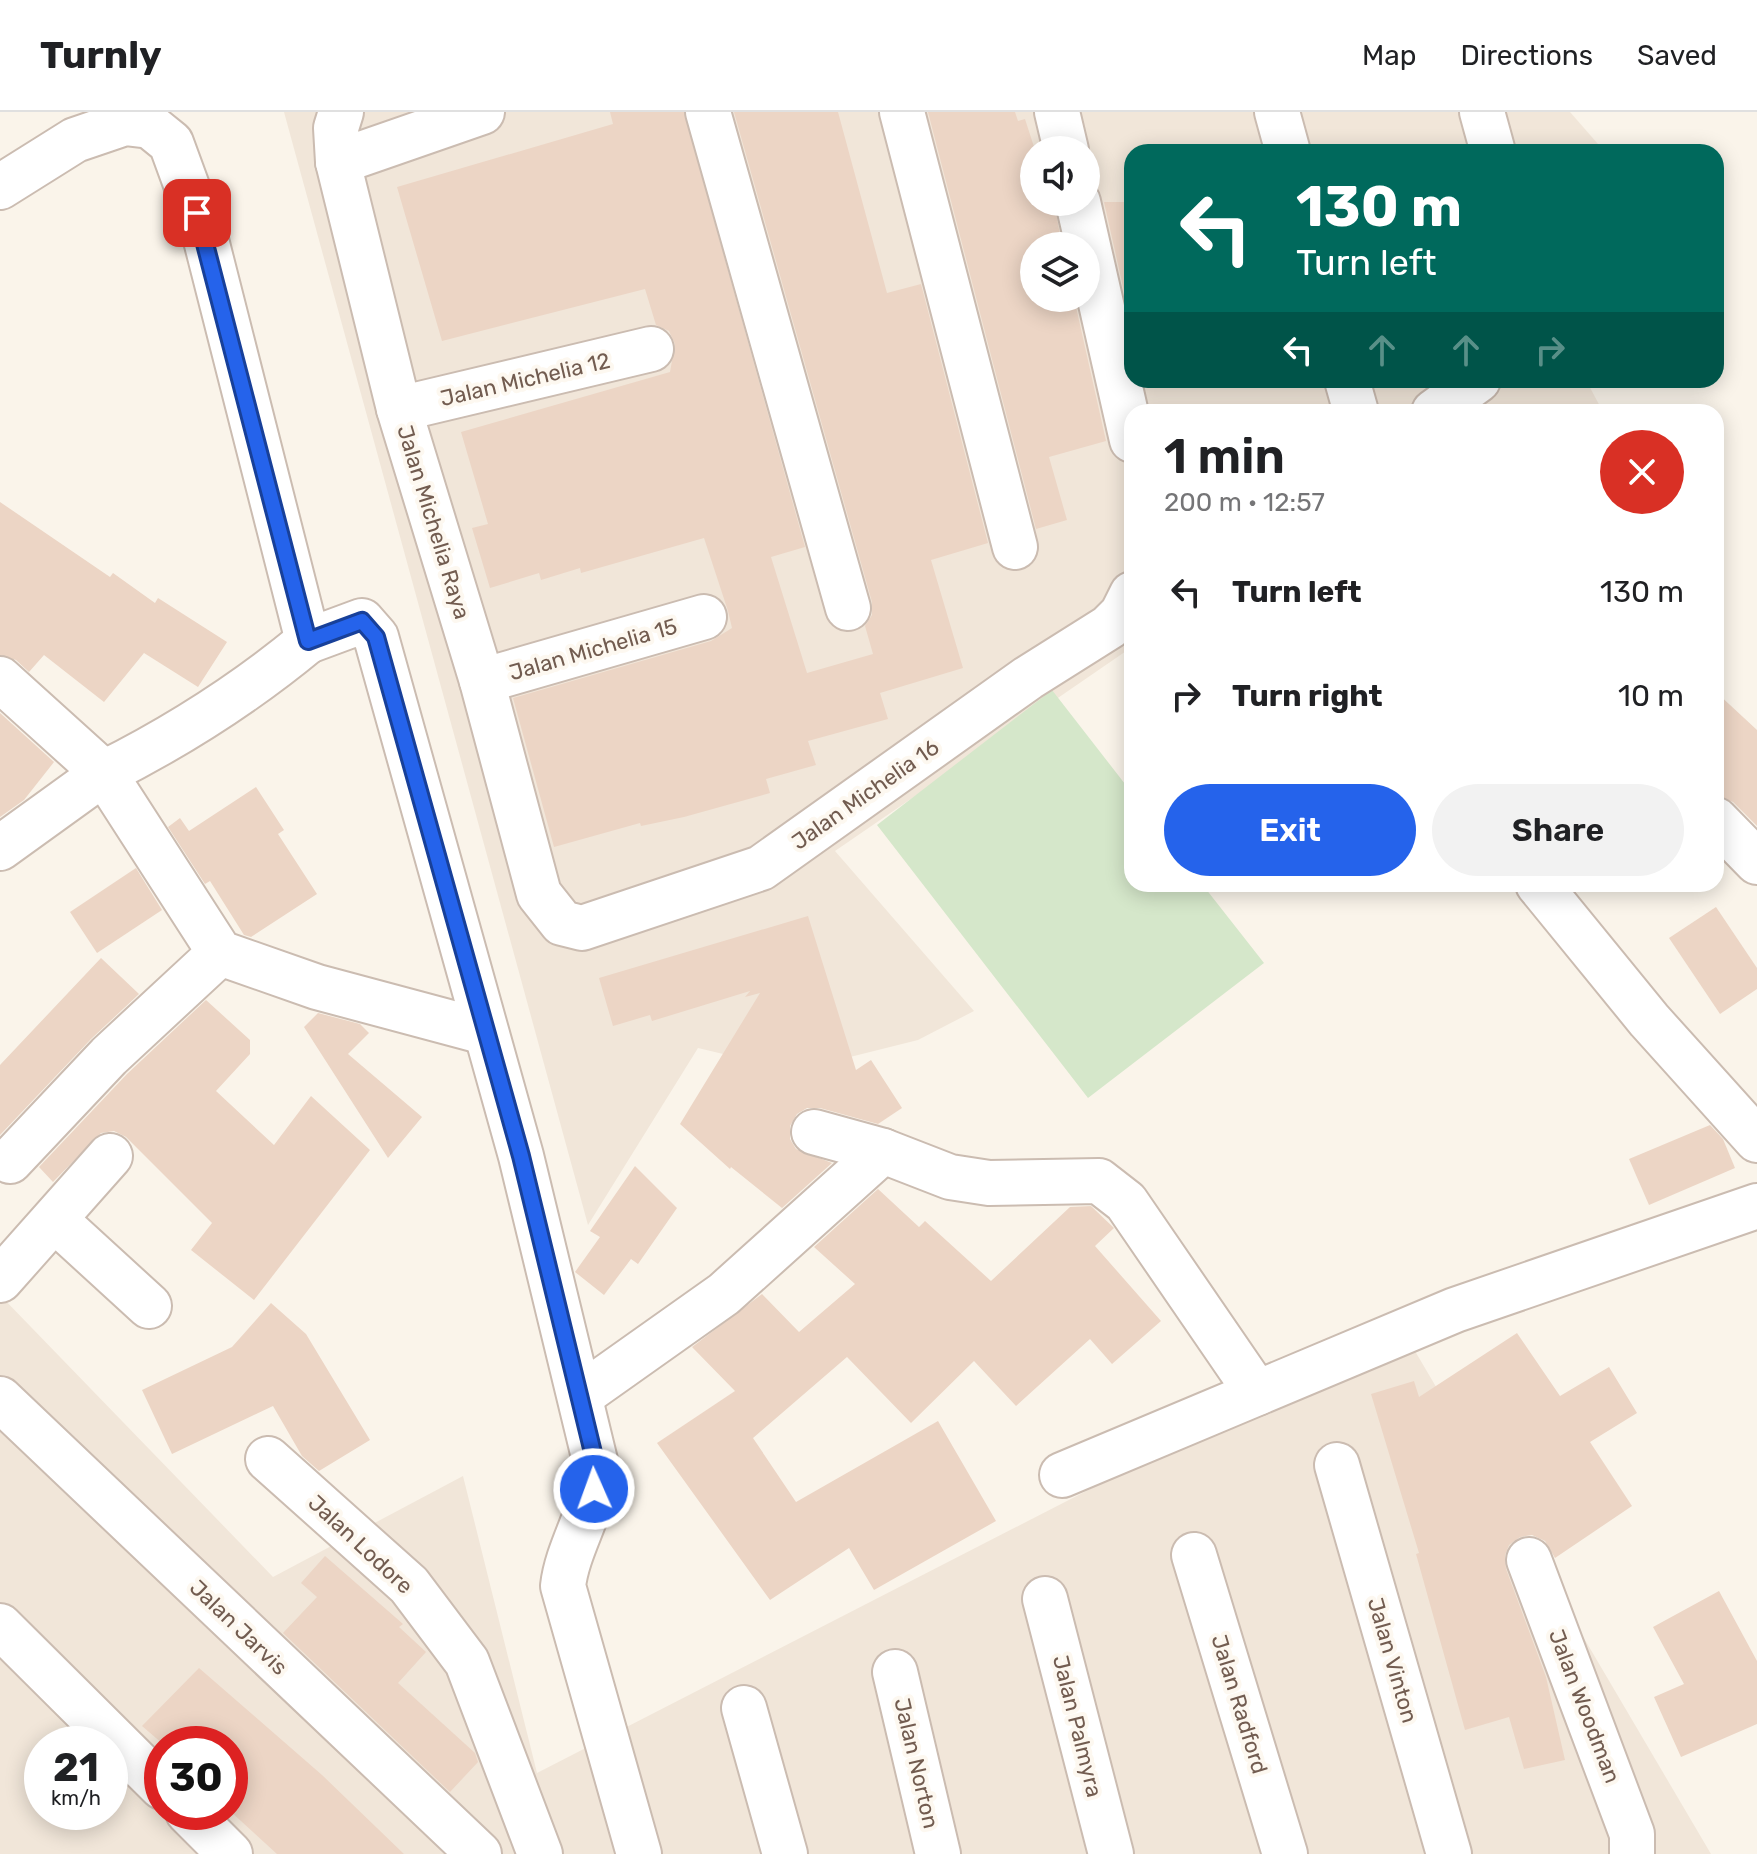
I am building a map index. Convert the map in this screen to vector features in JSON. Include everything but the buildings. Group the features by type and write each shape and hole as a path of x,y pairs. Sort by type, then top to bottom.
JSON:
{"street":[{"name":"Jalan Michelia Raya","path":"341,112 336,128 338,162 399,409 482,681 539,894 562,923"},
{"path":"338,162 482,112"},
{"path":"708,112 848,608"},
{"path":"902,112 1015,547"},
{"path":"1057,112 1063,136"},
{"path":"1277,112 1286,144"},
{"path":"1482,112 1491,144"},
{"path":"0,187 75,140 125,123 159,122 171,143 205,236 308,641"},
{"path":"1081,216 1124,405"},
{"name":"Jalan Michelia 12","path":"399,409 651,349"},
{"path":"1445,404 1467,388"},
{"name":"Jalan Michelia 16","path":"562,923 582,928 761,868 1028,678 1109,627 1124,610"},
{"name":"Jalan Michelia 15","path":"482,681 704,617"},
{"path":"0,848 104,773 179,735 261,680 308,641 362,621 373,631 521,1156 580,1396 596,1475 566,1563 563,1586 639,1854"},
{"path":"0,679 104,773 220,953 317,987 485,1032"},
{"path":"1724,828 1757,862"},
{"path":"1545,892 1649,1020 1757,1140"},
{"path":"10,1161 109,1056 220,953"},
{"path":"814,1132 968,1180 1099,1181 1126,1202 1257,1393"},
{"path":"580,1396 724,1294 883,1151"},
{"path":"0,1280 110,1156"},
{"path":"1062,1475 1455,1310 1757,1206"},
{"path":"55,1220 149,1306"},
{"name":"Jalan Jarvis","path":"0,1399 479,1854"},
{"name":"Jalan Lodore","path":"268,1459 409,1585 467,1662 540,1854"},
{"name":"Jalan Vinton","path":"1337,1465 1449,1854"},
{"name":"Jalan Radford","path":"1194,1555 1285,1854"},
{"name":"Jalan Woodman","path":"1529,1560 1632,1834 1632,1854"},
{"name":"Jalan Palmyra","path":"1045,1599 1111,1854"},
{"path":"0,1626 144,1769"},
{"name":"Jalan Norton","path":"895,1672 938,1854"},
{"path":"744,1708 785,1854"},
{"path":"206,1830 230,1854"}],"shaded area":[{"path":"284,112 1570,112 1598,144 1124,144 1124,388 1590,388 1599,404 1124,404 1124,652 835,851 974,1011 918,1040 794,1071 698,1048 588,1225"},
{"path":"0,1295 273,1577 463,1476 537,1773 1402,1329 1711,1854 0,1854"}],"green space":[{"path":"1052,690 1124,783 1124,892 1208,892 1264,963 1088,1098 877,825"}],"route":[{"path":"197,213 308,641 362,621 376,637 521,1156 596,1465 594,1489"}]}
